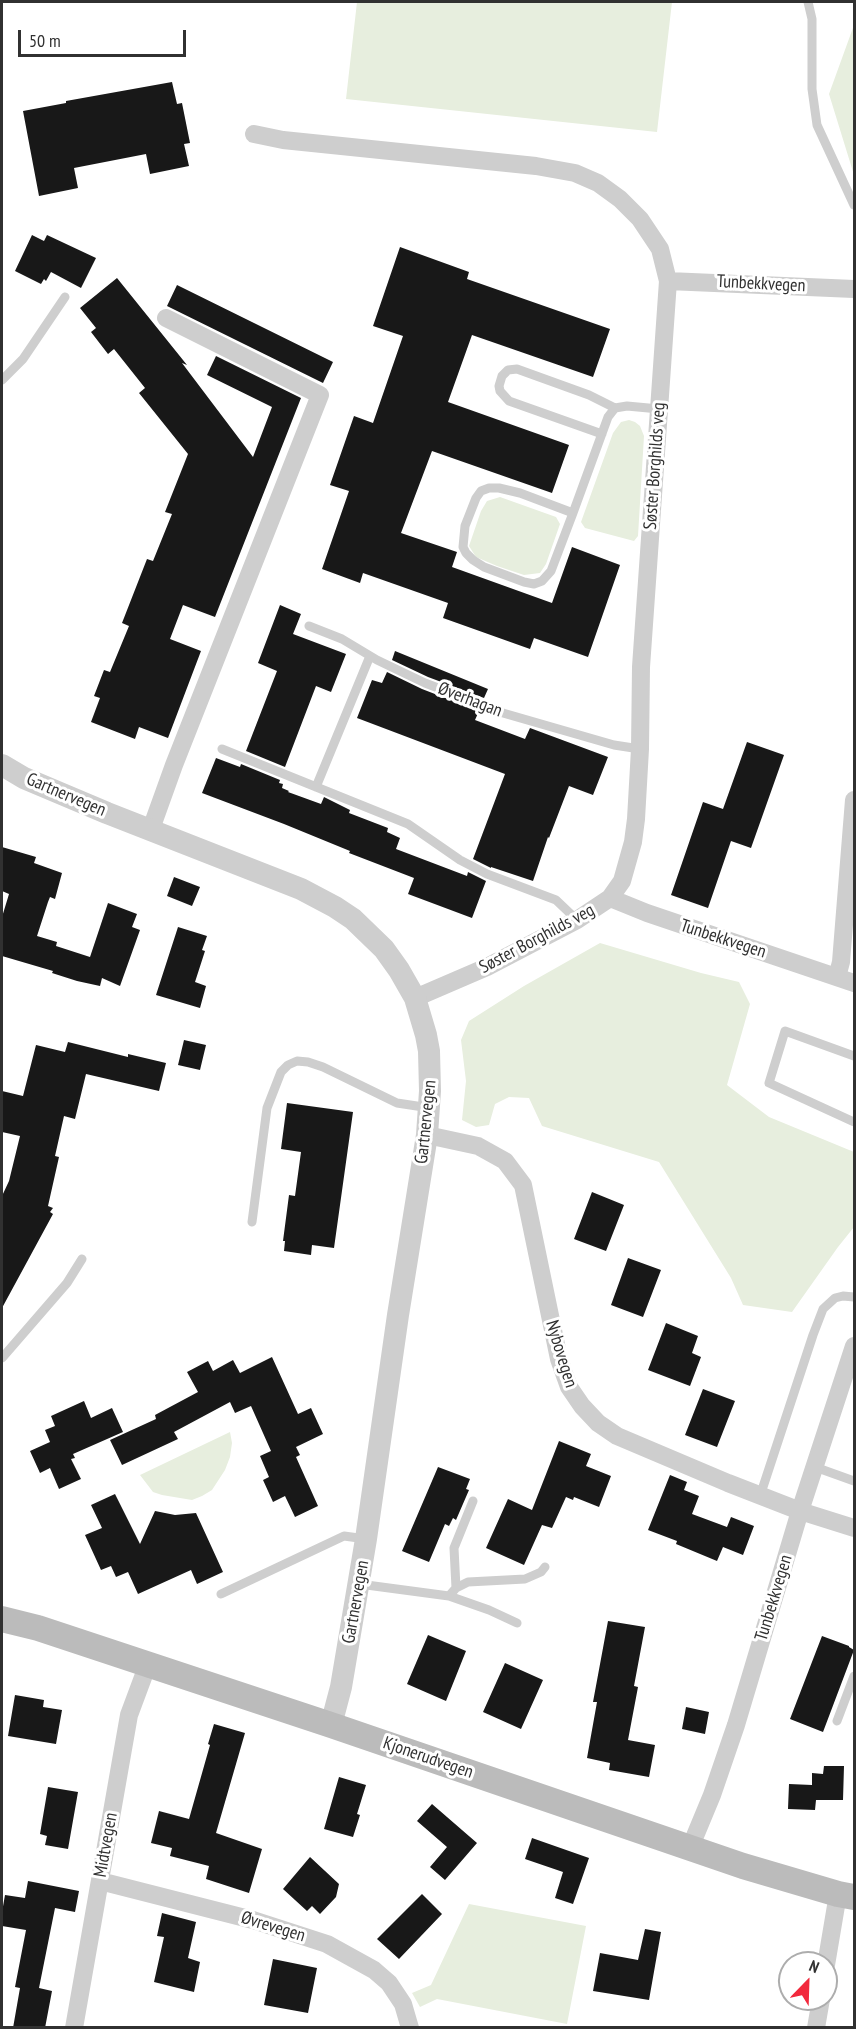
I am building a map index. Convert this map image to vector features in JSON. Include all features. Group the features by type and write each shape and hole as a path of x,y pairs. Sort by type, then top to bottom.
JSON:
{"main road":[{"name":"Kjonerudvegen","path":"2,1619 38,1628 331,1725 743,1866 846,1895"}],"street":[{"name":"Søster Borghilds veg","path":"254,134 282,140 536,166 575,173 598,183 620,199 640,219 660,249 668,281 641,667 640,750 633,842 622,881 610,898 577,921 487,967 415,998"},
{"name":"Tunbekkvegen","path":"668,281 855,289"},
{"path":"151,829 320,395 166,318"},
{"name":"Gartnervegen","path":"2,765 24,778 302,889 335,907 353,919 384,949 415,998 429,1051 427,1135 359,1584 341,1687 331,1725"},
{"path":"837,977 841,962 855,800"},
{"name":"Tunbekkvegen","path":"610,898 647,913 855,983"},
{"name":"Nybovegen","path":"427,1135 478,1146 505,1161 523,1185 559,1359 569,1387 598,1423 617,1436 760,1496 855,1528"},
{"name":"Tunbekkvegen","path":"690,1848 712,1795 736,1725 800,1511 855,1346"},
{"name":"Midtvegen","path":"74,2028 129,1715 148,1664"},
{"name":"Øvrevegen","path":"100,1881 253,1920 327,1944 374,1970 389,1983 403,2004 410,2028"},
{"path":"830,1951 846,1895"},
{"path":"816,2028 819,2011"}],"lane":[{"path":"808,2 812,19 812,89 817,125 855,205"},
{"path":"2,380 23,359 65,297"},
{"path":"602,434 509,401 500,391 502,376 508,370 517,369 589,395 615,408 627,406 659,409"},
{"path":"573,513 520,494 499,488 489,488 481,491 476,498 465,526 463,547 472,560 484,567 524,582 534,584 542,581 551,571 573,513 608,417 615,408"},
{"name":"Øverhagan","path":"309,626 342,639 370,656 425,683 503,713 614,745 640,750"},
{"path":"316,787 370,656"},
{"path":"222,749 408,824 460,860 487,874 556,900 577,921"},
{"path":"855,1056 785,1031 769,1083 855,1122"},
{"path":"252,1222 267,1108 281,1072 288,1065 297,1061 308,1062 397,1103 429,1108"},
{"path":"2,1358 67,1283 82,1259"},
{"path":"760,1496 823,1310 835,1298 855,1297"},
{"path":"815,1467 855,1481"},
{"path":"456,1588 454,1548 473,1501"},
{"path":"221,1594 344,1536 366,1539"},
{"path":"449,1596 456,1588 468,1582 525,1578 541,1572 545,1567"},
{"path":"359,1584 449,1596 517,1623"},
{"path":"837,1721 855,1676"}],"green space":[{"path":"357,2 672,2 657,132 346,99"},
{"path":"854,25 854,175 829,94"},
{"path":"629,420 640,426 644,436 638,536 634,541 585,528 581,522 613,433 621,422"},
{"path":"500,497 556,517 560,524 546,564 540,573 524,575 497,566 476,557 469,546 481,511 487,501"},
{"path":"600,943 739,982 750,1004 727,1085 769,1117 854,1152 854,1227 792,1312 743,1305 731,1278 659,1162 542,1126 529,1098 509,1097 495,1104 489,1125 476,1127 462,1120 466,1081 461,1040 469,1021 524,986"},
{"path":"230,1432 232,1443 225,1470 212,1490 202,1496 192,1500 153,1492 140,1475"},
{"path":"469,1904 586,1926 567,2024 437,1999 420,2007 412,1993 431,1985"}],"building":[{"path":"172,82 177,104 182,103 190,143 184,144 189,166 150,174 146,154 74,168 78,188 39,196 23,111"},
{"path":"32,235 44,241 47,235 96,258 81,288 51,272 46,281 44,279 41,284 15,271"},
{"path":"400,247 469,272 467,279 610,329 593,377 472,335 448,402 569,445 552,493 432,451 401,533 457,552 452,567 552,603 572,547 620,565 588,657 534,638 530,649 443,618 448,603 363,573 360,583 322,569 349,491 330,485 354,416 373,423 403,336 373,326"},
{"path":"117,278 187,365 182,363 253,457 272,407 207,375 216,356 301,398 215,617 183,605 170,639 201,651 168,738 139,727 135,739 91,722 100,698 94,696 104,670 110,672 129,626 122,623 147,559 153,561 172,514 165,512 188,454 139,393 145,388 114,349 108,354 91,332 96,328 80,308"},
{"path":"177,285 333,362 323,383 167,306"},
{"path":"280,605 301,614 293,634 346,654 331,692 316,686 285,767 246,751 277,671 258,663"},
{"path":"395,651 488,689 484,698 428,677 392,660"},
{"path":"387,672 422,689 479,711 475,720 525,739 530,728 608,757 593,795 569,786 533,881 491,868 473,859 505,774 357,718 372,680 382,683"},
{"path":"747,742 784,755 751,848 731,841 708,908 671,895 703,802 723,809"},
{"path":"216,758 240,767 241,764 280,780 279,783 283,784 282,788 288,792 321,804 324,797 350,810 349,813 388,828 387,832 400,838 396,849 467,876 468,872 486,881 472,918 408,894 414,878 202,793"},
{"path":"2,847 36,857 34,863 62,873 55,899 50,897 37,936 57,942 56,946 90,957 108,903 137,914 132,927 140,930 120,986 102,978 100,986 77,981 52,973 53,971 2,956 2,917 9,894 2,891"},
{"path":"174,877 200,887 192,906 167,896"},
{"path":"178,927 207,936 202,950 205,951 195,982 206,986 200,1008 156,995"},
{"path":"184,1040 206,1045 200,1070 178,1065"},
{"path":"68,1042 128,1057 128,1054 166,1063 159,1091 86,1074 75,1119 64,1116 55,1156 59,1157 48,1206 53,1208 50,1212 53,1214 2,1308 2,1196 9,1181 20,1136 2,1132 2,1091 23,1096 36,1045 65,1052"},
{"path":"287,1103 353,1112 334,1248 312,1245 311,1255 284,1251 285,1241 283,1241 289,1195 295,1196 301,1152 281,1149"},
{"path":"592,1192 624,1205 606,1251 574,1239"},
{"path":"628,1258 661,1270 643,1317 611,1305"},
{"path":"666,1323 698,1336 692,1353 701,1357 690,1386 648,1370"},
{"path":"272,1357 298,1414 311,1408 323,1434 296,1447 300,1455 296,1457 318,1506 295,1517 285,1496 273,1502 263,1480 269,1477 260,1456 271,1451 251,1406 235,1413 230,1402 174,1432 178,1439 122,1465 110,1440 156,1419 155,1415 198,1392 187,1372 208,1361 213,1371 233,1360 240,1373"},
{"path":"703,1389 735,1401 717,1447 685,1435"},
{"path":"84,1401 91,1418 112,1408 123,1432 73,1454 75,1458 71,1459 81,1479 59,1489 50,1468 40,1473 30,1451 50,1442 45,1430 55,1426 51,1416"},
{"path":"559,1441 591,1454 586,1466 611,1476 599,1507 574,1497 573,1500 566,1497 552,1528 542,1525 524,1565 486,1548 508,1499 532,1510"},
{"path":"438,1467 470,1479 466,1489 469,1490 456,1520 453,1518 449,1526 445,1524 429,1562 402,1551"},
{"path":"670,1475 687,1482 684,1490 699,1496 692,1514 727,1527 731,1517 754,1526 743,1555 723,1547 717,1561 676,1544 677,1541 648,1530"},
{"path":"115,1494 140,1544 155,1511 175,1515 196,1513 223,1572 197,1584 191,1570 138,1594 128,1572 116,1577 111,1566 101,1570 85,1535 102,1528 91,1505"},
{"path":"608,1621 645,1627 634,1686 638,1687 628,1740 655,1745 649,1777 609,1770 610,1763 587,1758 597,1702 593,1702"},
{"path":"428,1635 466,1651 446,1701 407,1684"},
{"path":"822,1636 854,1650 823,1732 790,1719"},
{"path":"505,1663 543,1680 521,1729 483,1712"},
{"path":"15,1695 44,1700 43,1707 62,1710 56,1744 8,1736"},
{"path":"686,1707 709,1712 705,1734 682,1729"},
{"path":"214,1724 245,1733 216,1833 262,1849 249,1893 206,1879 209,1866 170,1856 172,1848 151,1843 159,1811 189,1819"},
{"path":"824,1766 844,1766 843,1800 816,1800 815,1810 788,1809 789,1784 812,1785 812,1773 823,1774"},
{"path":"339,1777 366,1785 353,1837 324,1829"},
{"path":"48,1787 78,1792 68,1849 45,1845 47,1836 40,1834"},
{"path":"432,1804 477,1843 445,1880 430,1867 447,1847 417,1821"},
{"path":"532,1838 589,1858 573,1904 555,1898 563,1872 525,1859"},
{"path":"310,1857 339,1884 336,1897 320,1914 312,1906 307,1911 283,1889"},
{"path":"28,1881 79,1891 75,1912 55,1908 39,1988 52,1991 45,2028 13,2028 20,1988 15,1987 26,1930 2,1926 2,1912 5,1895 25,1898"},
{"path":"422,1894 442,1914 399,1959 377,1939"},
{"path":"162,1913 196,1922 188,1958 200,1962 194,1992 154,1982 164,1937 157,1936"},
{"path":"645,1929 661,1932 649,2000 593,1991 600,1953 638,1960"},
{"path":"273,1959 317,1968 308,2013 264,2005"}]}
